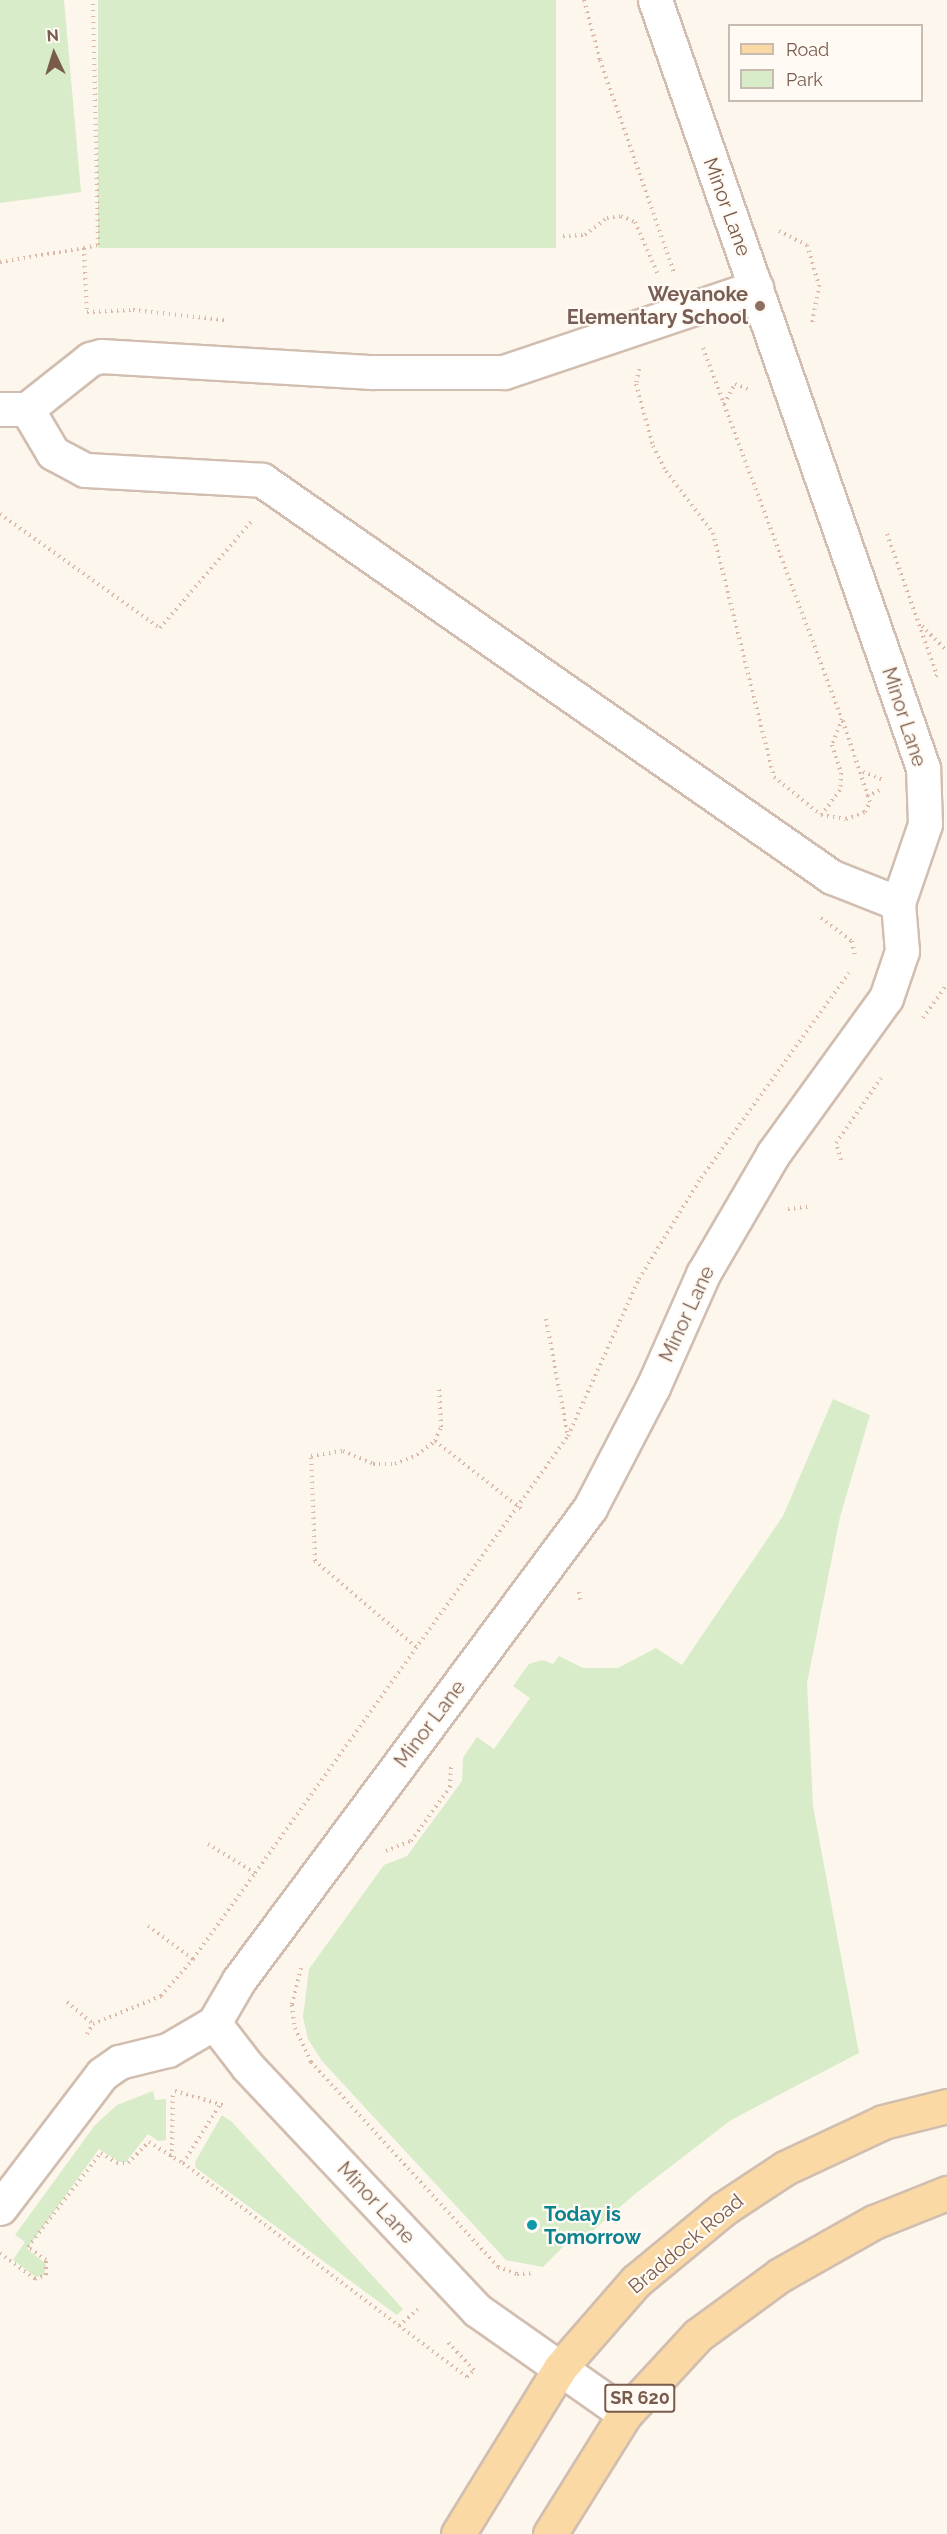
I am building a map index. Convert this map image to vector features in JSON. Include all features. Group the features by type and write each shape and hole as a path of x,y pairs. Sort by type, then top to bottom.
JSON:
{"main road":[{"name":"Braddock Road","path":"458,2534 560,2368 636,2281 723,2209 785,2168 834,2142 883,2122 947,2106"},
{"name":"SR 620","path":"550,2534 625,2414 698,2335 780,2275 874,2222 947,2193"}],"street":[{"name":"Minor Lane","path":"625,2414 477,2310 248,2067 214,2023 239,1980 590,1508 653,1387 703,1274 772,1154 886,998 902,951 898,903 925,824 923,768 655,0"},
{"path":"756,287 504,372 373,372 101,356 90,359 13,409 52,453 85,470 262,480 832,877 898,903"},
{"path":"0,2208 102,2074 119,2062 168,2050 214,2023"}],"path":[{"path":"0,262 98,245 93,0"},
{"path":"584,0 600,60 677,282"},
{"path":"563,237 585,235 607,218 621,216 635,222 664,287"},
{"path":"779,230 807,245 819,285 812,323"},
{"path":"84,248 87,312 133,310 228,320"},
{"path":"642,363 636,384 653,446 666,471 713,533 774,777 821,815 846,819 857,816 865,812 870,802 862,772 700,341"},
{"path":"0,514 160,628 243,528"},
{"path":"919,624 947,651"},
{"path":"821,815 840,790 841,773 832,745 842,719"},
{"path":"862,772 894,784 867,796"},
{"path":"148,1926 193,1959 568,1436 639,1279 700,1178 849,973 855,956 852,941 814,913"},
{"path":"921,1022 947,984"},
{"path":"842,1160 836,1143 888,1068"},
{"path":"546,1319 568,1436"},
{"path":"416,1647 315,1561 311,1456 343,1451 373,1464 395,1464 417,1455 435,1441 441,1427 439,1389"},
{"path":"435,1441 524,1510"},
{"path":"379,1860 386,1851 411,1842 450,1787 451,1758"},
{"path":"208,1844 255,1873"},
{"path":"305,1958 292,2005 295,2028 311,2062 498,2267 517,2274 534,2273"},
{"path":"67,2002 93,2024"},
{"path":"172,2157 173,2090 221,2103 183,2163"},
{"path":"0,2253 34,2279 41,2278 46,2274 46,2260 28,2247 100,2152 117,2163 128,2163 149,2142 183,2163 467,2378 474,2370"},
{"path":"399,2326 418,2309"}],"green space":[{"path":"0,0 64,0 81,192 0,203"},
{"path":"98,0 556,0 556,248 98,248"},
{"path":"833,1399 870,1415 840,1517 807,1683 813,1806 859,2053 731,2120 635,2194 580,2242 568,2242 543,2267 506,2260 322,2061 308,2039 303,2017 309,1969 384,1865 407,1856 462,1781 463,1758 477,1737 494,1749 530,1698 513,1686 529,1664 542,1660 553,1664 559,1656 583,1668 618,1668 656,1648 682,1665 783,1516"},
{"path":"153,2091 155,2100 166,2099 166,2140 158,2141 148,2134 126,2162 119,2162 99,2149 27,2249 46,2264 44,2275 36,2277 13,2260 25,2242 15,2235 95,2125 117,2105"},
{"path":"222,2115 232,2122 403,2309 397,2315 196,2168 195,2162"}],"place":[{"name":"Weyanoke Elementary School","path":"760,306"},
{"name":"Today is Tomorrow","path":"532,2225"}]}
